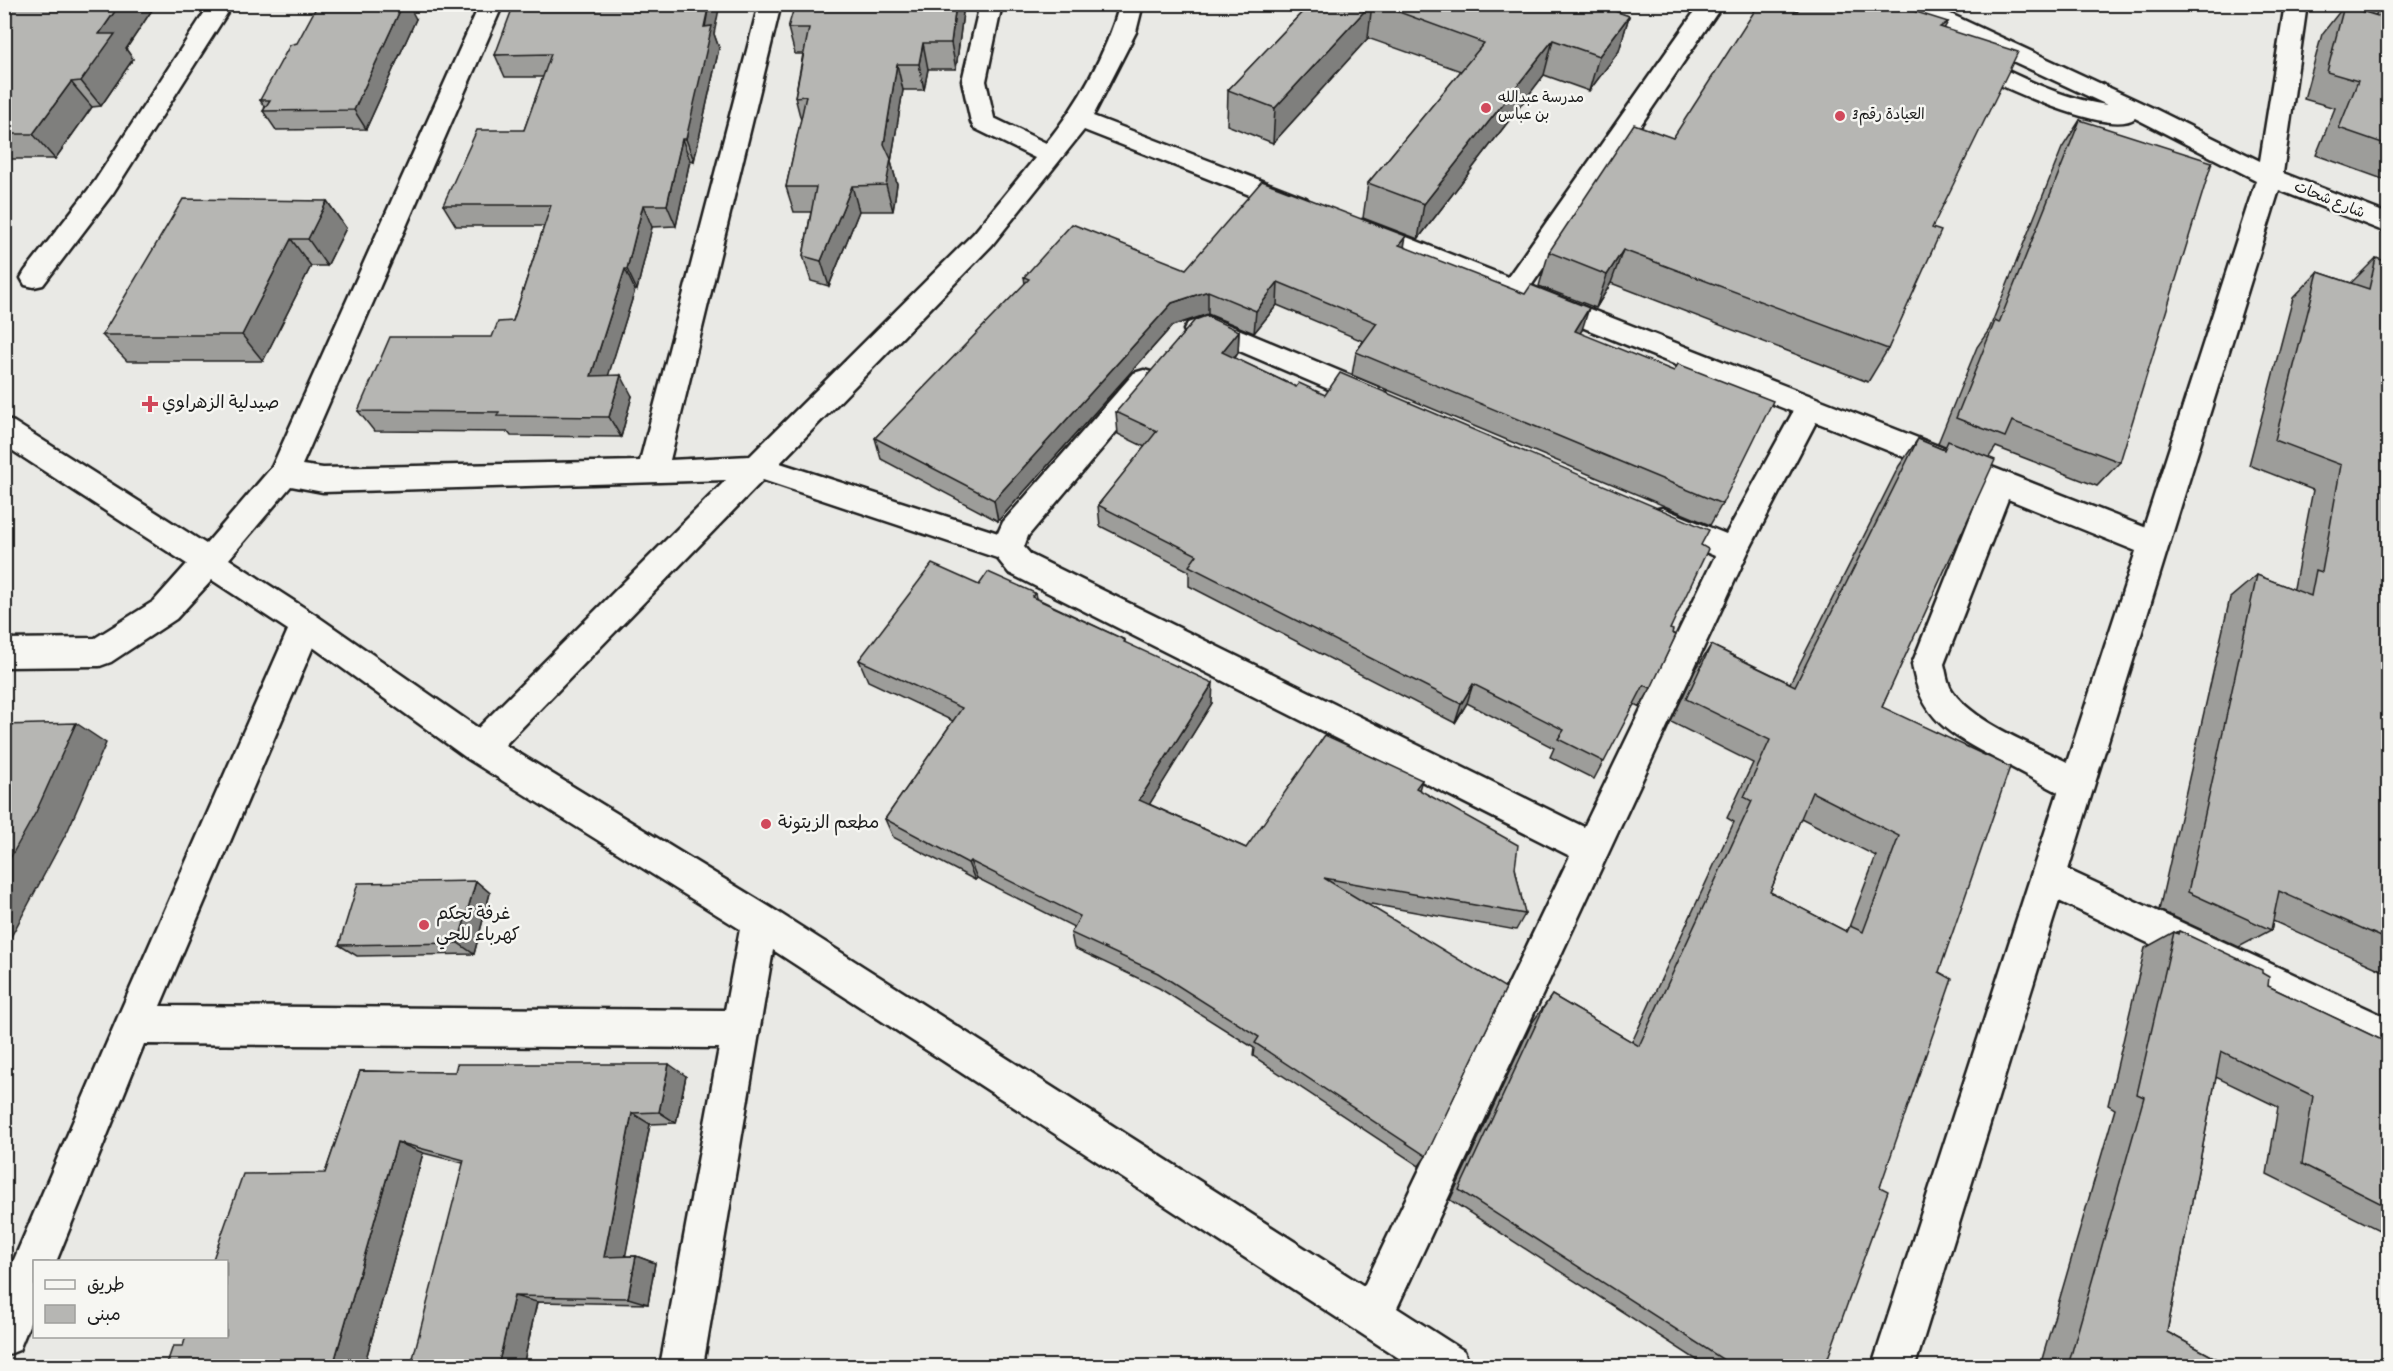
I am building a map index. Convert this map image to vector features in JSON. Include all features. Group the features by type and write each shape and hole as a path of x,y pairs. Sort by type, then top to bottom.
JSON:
{"street":[{"path":"34,278 104,187 222,4"},
{"path":"4,653 100,652 165,610 284,473 492,4"},
{"path":"652,472 770,4"},
{"path":"991,4 974,81 983,122 1050,155"},
{"path":"480,748 983,239 1079,119 1124,32 1132,4"},
{"path":"1514,289 1712,4"},
{"name":"شارع شحات","path":"1909,4 2146,114 2270,177 2388,224"},
{"path":"1893,1366 2270,177 2296,4"},
{"path":"1940,48 2070,107 2098,113 2146,114"},
{"path":"1079,119 1514,289 2155,545"},
{"path":"1008,549 1014,531 1184,334 1207,327 1405,410"},
{"path":"1372,1315 1734,550 1810,407"},
{"path":"9,443 209,562 306,625 480,748 760,921 1449,1366"},
{"path":"284,473 323,480 652,472 758,467 1008,549 1020,564 1592,849"},
{"path":"1999,483 1928,663 1930,680 1937,697 1965,726 2078,785"},
{"path":"1635,508 1734,550"},
{"path":"36,1260 133,1025 306,625"},
{"path":"2048,878 2388,1037"},
{"path":"682,1366 760,921"},
{"path":"133,1025 741,1029"},
{"path":"4,1335 33,1267"}],"building":[{"path":"8,4 120,4 99,34 115,34 81,81 71,82 33,134 4,134 4,8"},
{"path":"318,4 403,4 354,110 263,111 270,100 260,100 290,45 297,43"},
{"path":"514,4 709,4 704,27 712,26 686,139 682,139 667,205 643,205 627,269 625,269 591,376 621,375 609,417 497,416 499,412 358,411 390,337 492,337 498,322 513,321 551,205 443,205 477,130 524,130 551,54 495,55"},
{"path":"795,4 956,4 951,43 923,43 919,64 897,64 884,144 891,159 886,185 852,186 821,261 803,256 816,187 786,187 806,96 795,97 809,28 788,28"},
{"path":"1310,4 1371,4 1275,108 1228,90"},
{"path":"1377,4 1595,4 1629,16 1599,56 1553,40 1424,204 1368,183 1484,43"},
{"path":"1759,4 1776,4 1797,11 1802,4 1891,4 1948,22 1940,27 2018,52 1932,228 1941,231 1888,349 1623,250 1607,275 1549,252 1634,124 1673,138"},
{"path":"2344,6 2388,19 2388,145 2339,128 2358,81 2327,72"},
{"path":"2080,120 2212,162 2120,462 2012,421 2005,437 1956,418 1995,321 1999,323"},
{"path":"1262,181 1406,236 1399,245 1525,294 1531,285 1589,308 1575,331 1674,371 1678,364 1773,401 1722,504 1356,352 1377,323 1278,282 1256,311 1208,291 1172,303 994,500 875,438 1029,279 1024,277 1072,224 1186,269"},
{"path":"183,199 327,201 308,239 291,239 242,335 102,335"},
{"path":"2376,258 2388,262 2388,940 2279,891 2271,930 2188,892 2257,575 2311,596 2316,570 2322,572 2341,465 2275,440 2318,272 2369,289"},
{"path":"1206,316 1239,331 1222,352 1296,387 1299,383 1325,395 1340,373 1709,530 1701,545 1708,549 1670,629 1676,635 1651,688 1644,685 1604,762 1558,739 1564,730 1473,684 1461,704 1189,566 1197,555 1098,505 1157,431 1116,412 1195,320"},
{"path":"1918,439 1944,450 1948,441 1995,460 1882,707 2010,767 1939,972 1952,979 1880,1187 1888,1191 1825,1366 1733,1366 1459,1190 1544,1007 1552,995 1639,1046 1752,801 1744,797 1770,740 1686,699 1711,645 1795,686","holes":["1812,792 1899,836 1863,932 1850,926 1847,932 1770,892"]},
{"path":"932,564 979,585 988,572 1035,593 1032,597 1213,683 1139,800 1246,848 1325,735 1422,780 1416,788 1518,845 1515,868 1525,914 1324,878 1506,988 1426,1156 1255,1043 1259,1037 1158,973 1071,933 1080,916 970,861 968,863 885,819 962,708 859,660"},
{"path":"76,723 36,812 4,869 4,725"},
{"name":"غرفة تحكم كهرباء للحي","path":"476,881 458,943 339,945 358,883"},
{"path":"2179,931 2262,970 2262,973 2269,977 2268,986 2388,1043 2388,1207 2302,1164 2313,1096 2221,1051 2167,1332 2230,1366 2068,1366 2144,1097 2137,1094 2174,932 2178,934"},
{"path":"457,1064 669,1064 659,1112 632,1113 604,1257 636,1256 628,1298 514,1296 498,1366 411,1366 464,1160 397,1142 333,1366 166,1366 173,1346 183,1346 185,1338 228,1338 228,1260 213,1260 243,1174 325,1173 360,1071 455,1072"}],"place":[{"name":"مدرسة عبدالله بن عباس","path":"1486,108"},
{"name":"3العيادة رقم","path":"1840,116"},
{"name":"صيدلية الزهراوي","path":"150,404"},
{"name":"مطعم الزيتونة","path":"766,824"},
{"name":"غرفة تحكم كهرباء للحي","path":"424,925"}]}
